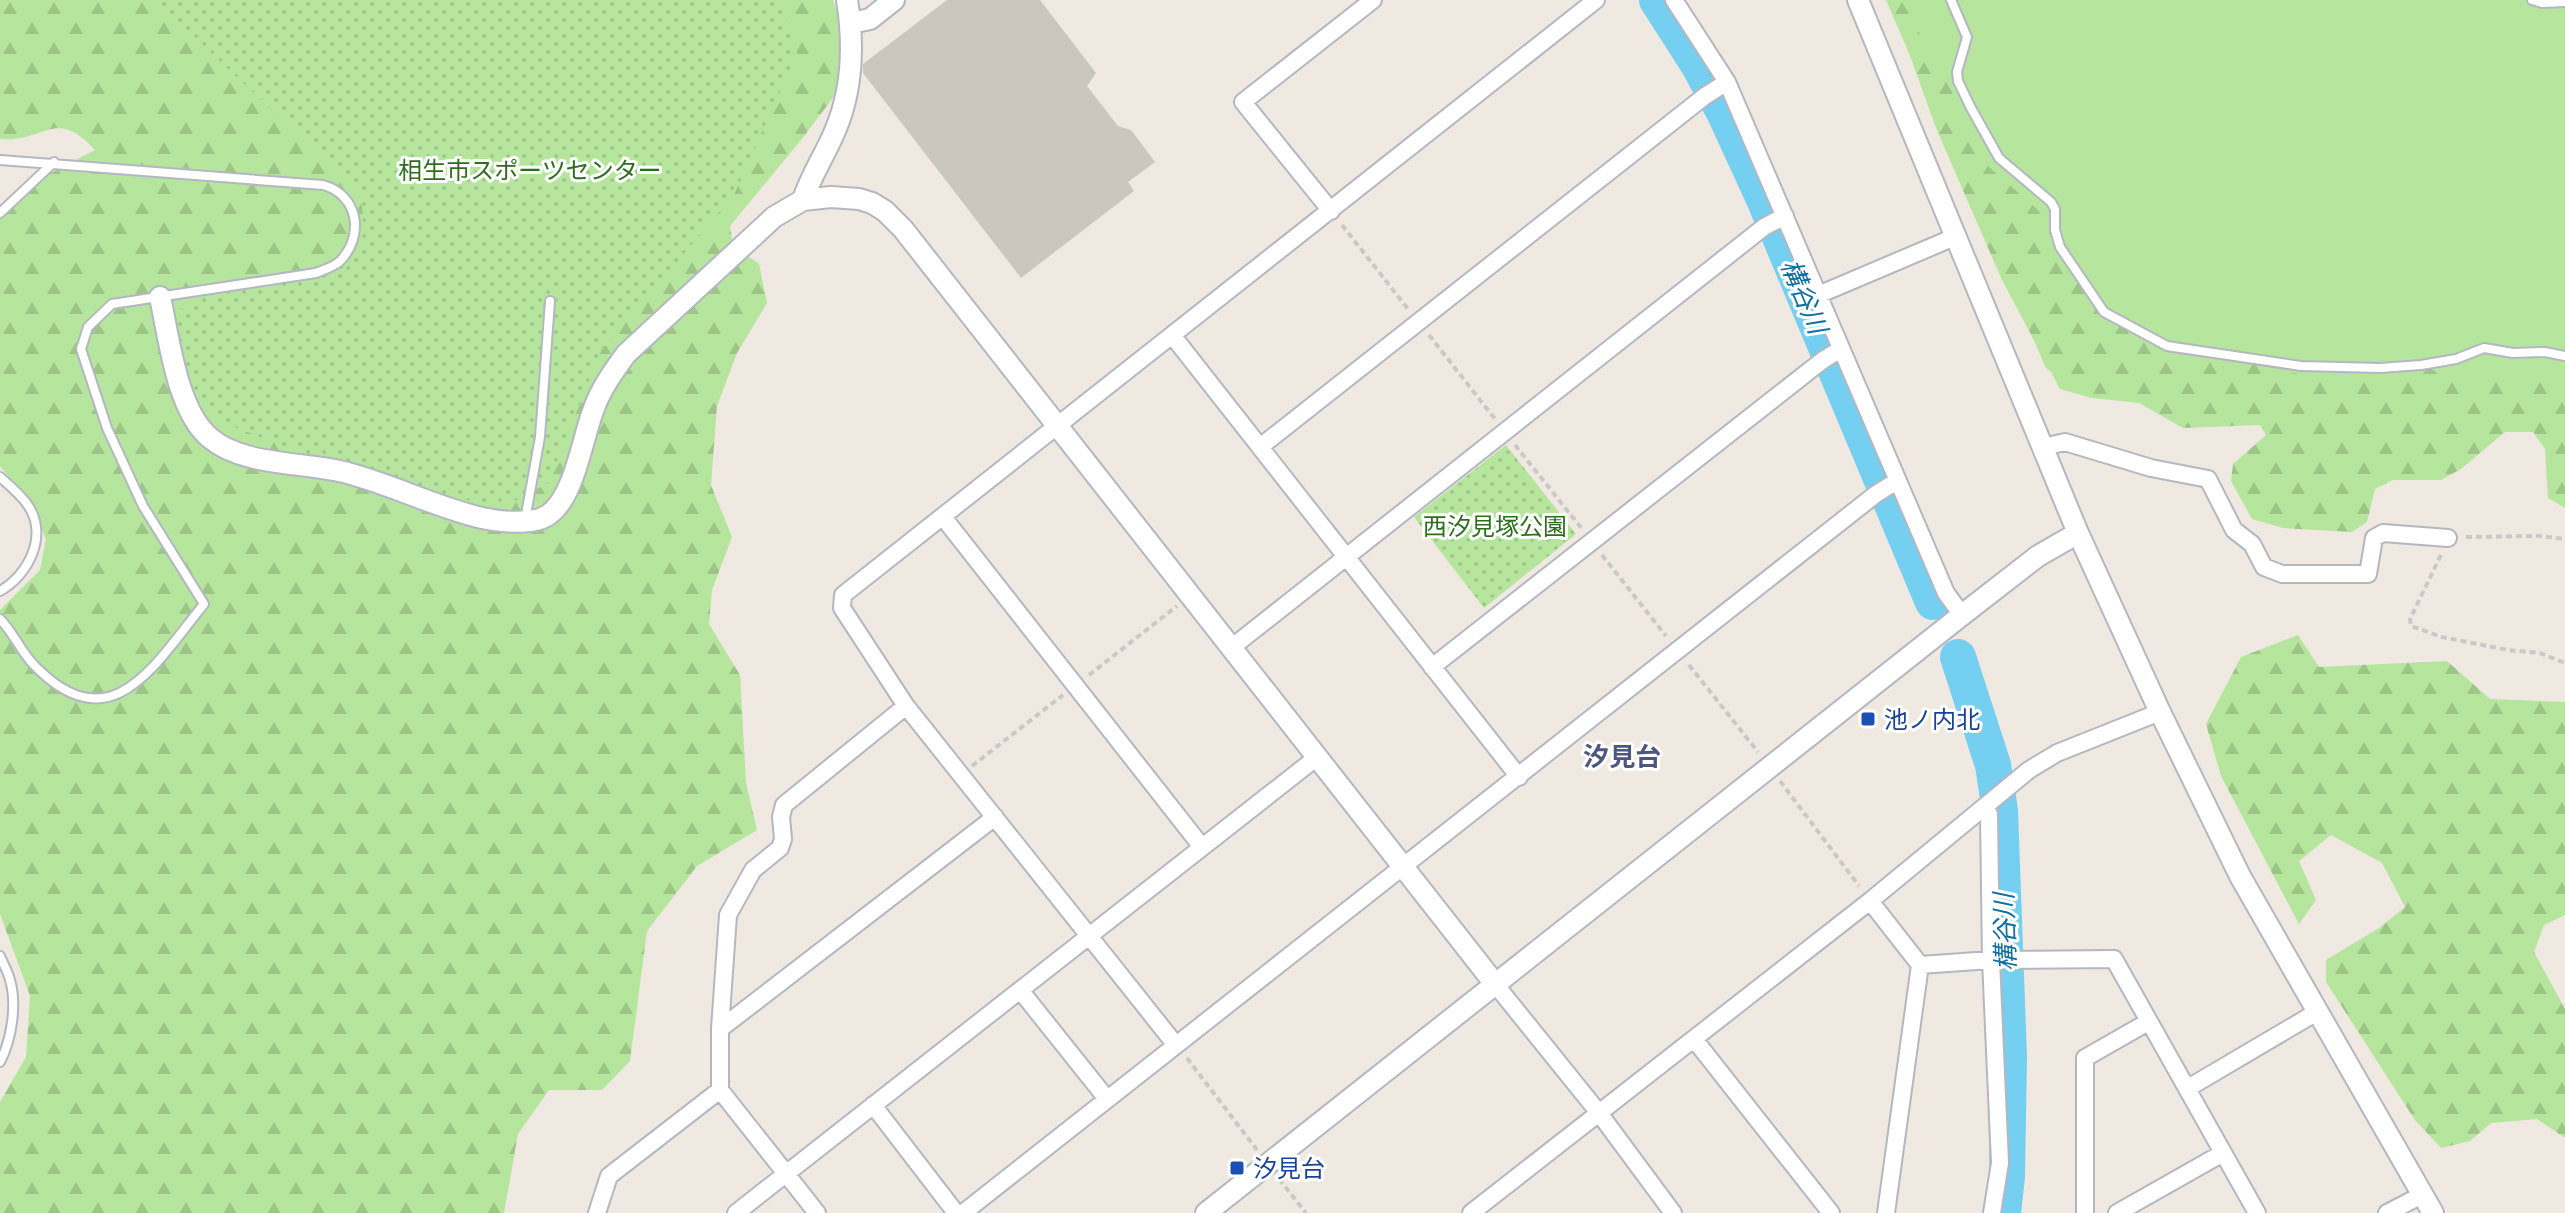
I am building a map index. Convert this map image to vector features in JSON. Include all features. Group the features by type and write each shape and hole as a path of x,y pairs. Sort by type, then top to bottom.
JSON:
{"street":[{"path":"803,200 809,181 836,130 846,98 852,64 847,0"},
{"path":"851,23 870,19 894,0"},
{"path":"1175,1044 906,706 842,608 843,595 1596,0"},
{"path":"1674,0 1783,218 1818,295 1834,353 1946,593 1962,615"},
{"path":"1858,0 2078,533 2160,712 2240,876 2427,1204 2387,1213"},
{"path":"1331,211 1243,102 1371,1"},
{"path":"1260,447 1717,88"},
{"path":"160,297 178,378 197,423 209,438 246,455 344,472 484,518 545,518 560,506 593,410 609,377 626,354 774,217 803,200 831,197 872,203 903,229 1316,758 1599,1113 1673,1213"},
{"path":"1231,648 1764,227 1783,218"},
{"path":"1818,295 1957,236"},
{"path":"1172,335 1519,777"},
{"path":"1432,667 1834,353"},
{"path":"2043,447 2065,442 2151,468 2208,479 2234,530 2252,544 2264,567 2282,574 2368,574 2374,538 2383,533 2448,538"},
{"path":"963,1213 1175,1044 1404,868 1676,649 1876,494 1895,483"},
{"path":"943,517 1202,847"},
{"path":"1206,1213 1962,615 2038,556 2078,533"},
{"path":"817,1213 720,1090 720,1029 728,915 753,870 780,848 784,805 906,706"},
{"path":"1471,1213 1870,901 2006,788 2057,753 2160,712"},
{"path":"736,1213 1316,758"},
{"path":"1989,803 2000,960 2000,1163 1992,1213"},
{"path":"720,1029 995,817"},
{"path":"1870,901 1920,965 1886,1213"},
{"path":"1920,965 2000,960 2114,959 2257,1213"},
{"path":"1020,990 1107,1099"},
{"path":"2188,1088 2317,1012"},
{"path":"2085,1213 2085,1058 2148,1022"},
{"path":"1694,1039 1831,1213"},
{"path":"597,1213 609,1176 720,1090"},
{"path":"873,1105 956,1213"},
{"path":"2117,1213 2223,1153"}],"lane":[{"path":"1951,0 1967,37 1957,72 1971,108 1999,158 2051,202 2060,247 2104,312 2167,346 2301,366 2380,368 2421,365 2456,359 2484,348 2565,356"},
{"path":"2532,0 2565,2"},
{"path":"0,160 323,185 336,188 348,201 354,216 355,232 350,249 337,264 316,273 112,304 88,327 81,349 107,428 143,506 204,604 138,683 105,698 80,698 60,688 32,662 0,619"},
{"path":"0,213 54,162"},
{"path":"525,520 540,437 550,301"},
{"path":"0,477 28,505 35,520 36,533 34,552 23,572 0,591"},
{"path":"0,956 11,981 12,1027 0,1062"}],"path":[{"path":"2565,539 2539,536 2448,538 2410,619 2411,626 2456,640 2540,653 2565,663"},
{"path":"1175,1044 1306,1213"}],"green space":[{"path":"0,0 833,0 843,30 842,86 730,226 733,245 759,264 767,303 737,353 717,406 711,485 732,537 712,590 709,624 740,675 746,783 757,830 697,866 647,931 630,1061 602,1090 549,1090 518,1134 504,1213 0,1213 0,1102 26,1057 30,996 0,914 0,610 40,570 46,539 30,504 0,466 0,214 41,178 95,150 70,130 59,128 15,139 0,139"},
{"name":"相生市スポーツセンター","path":"155,0 780,0 797,53 734,195 601,351 548,483 518,500 481,503 409,487 302,454 220,421 195,398 171,317 192,299 343,268 358,239 363,212 357,190"},
{"path":"1886,0 2565,0 2565,413 2072,385 2046,368"},
{"path":"1890,0 1904,0 1912,21 1955,92 1963,125 1989,167 2037,209 2051,229 2058,254 2106,307 2115,325 2169,345 2298,374 2360,381 2425,366 2451,379 2543,379 2565,383 2565,508 2548,498 2545,449 2533,432 2505,432 2461,469 2441,480 2393,480 2375,489 2367,522 2352,532 2283,528 2252,519 2231,481 2233,464 2266,435 2260,425 2183,428 2139,403 2092,398 2060,389 2002,280 1936,128"},
{"name":"西汐見塚公園","path":"1506,445 1576,534 1484,608 1414,517"},
{"path":"2298,635 2319,667 2447,661 2490,699 2565,702 2565,915 2544,925 2534,952 2565,1009 2565,1138 2537,1119 2491,1123 2470,1141 2441,1148 2415,1120 2326,982 2326,960 2379,928 2405,907 2382,863 2331,835 2299,861 2316,900 2299,924 2221,776 2206,724 2241,657"}],"building":[{"path":"947,0 1040,0 1096,73 1087,86 1118,126 1131,130 1155,162 1128,182 1134,191 1021,278 863,73 863,64"}],"waterway":[{"name":"構谷川","path":"1657,0 1724,112 1764,199 1933,602"},
{"name":"構谷川","path":"1958,657 1993,765 2000,811 2009,1057 2007,1176 2003,1213"}],"place":[{"name":"池ノ内北","path":"1868,719"},
{"name":"汐見台","path":"1237,1168"}],"district":[{"name":"汐見台","path":"1622,756"}]}
